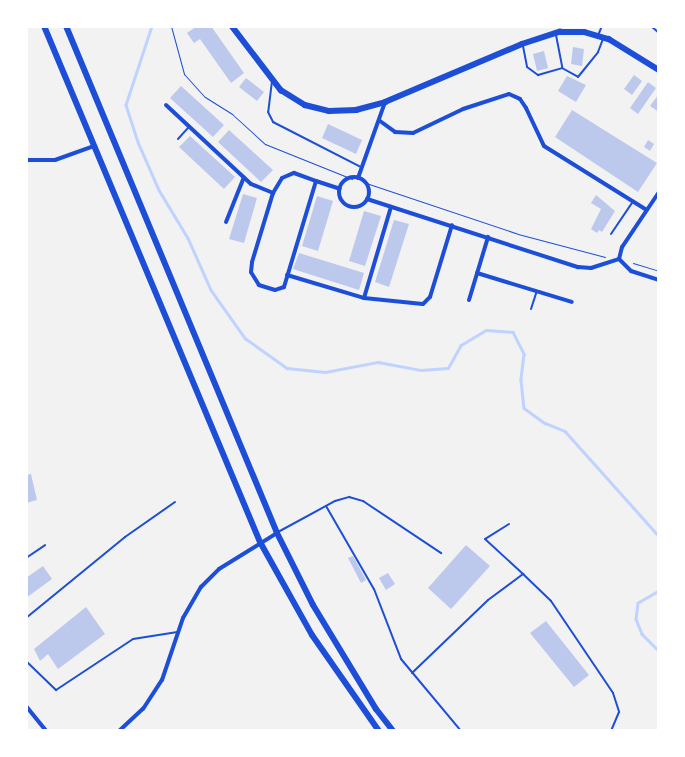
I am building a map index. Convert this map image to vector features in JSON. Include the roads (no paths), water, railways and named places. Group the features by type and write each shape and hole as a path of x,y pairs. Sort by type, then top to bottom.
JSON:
{"highway":[{"path":"44,26 260,542 312,636 379,731"},
{"path":"66,26 277,532 326,628 393,731"}],"main road":[{"path":"232,26 272,81 290,97 322,110 356,110 385,102 522,44 556,33 601,35 658,69"}],"street":[{"path":"380,122 395,132 412,132 471,106 509,94 520,99 544,146 647,210"},
{"path":"358,178 380,122 385,102"},
{"path":"166,105 251,184 273,193"},
{"path":"26,160 55,160 94,146"},
{"path":"316,181 284,286 275,290 259,285 251,272 273,193 287,174 316,181 340,189"},
{"path":"226,222 244,177"},
{"path":"358,178 366,183 367,200 360,206 350,206 342,200 340,189 346,180 358,178"},
{"path":"619,259 622,247 659,192"},
{"path":"367,200 578,267 592,268 619,259"},
{"path":"364,298 391,207"},
{"path":"287,275 364,298 423,304 430,297 452,226"},
{"path":"469,300 488,237"},
{"path":"619,259 631,272 659,280"},
{"path":"477,272 572,302"},
{"path":"118,731 154,695 167,669 189,604 211,577 277,532"},
{"path":"26,706 46,731"}],"lane":[{"path":"522,44 527,67 538,75 562,68 578,77 598,52 602,26"},
{"path":"651,26 659,33"},
{"path":"556,33 562,68"},
{"path":"272,81 268,112 273,122 361,167"},
{"path":"178,138 190,126"},
{"path":"611,234 632,201"},
{"path":"531,309 537,291"},
{"path":"277,532 344,497 363,501 441,553"},
{"path":"26,618 124,537 175,502"},
{"path":"326,506 374,589 396,650 412,673 461,731"},
{"path":"509,524 486,539 551,601 613,693 619,712 611,731"},
{"path":"26,558 45,545"},
{"path":"412,673 488,600 523,574"},
{"path":"26,661 56,690 133,639 178,632"}],"waterway":[{"path":"152,26 126,105 138,142 159,190 188,238 211,290 245,338 287,368 325,372 378,362 421,370 448,368 461,345 486,330 513,332 524,354 521,380 524,408 545,423 565,431 659,536"},
{"path":"659,591 638,603 636,619 642,634 659,651"}]}
